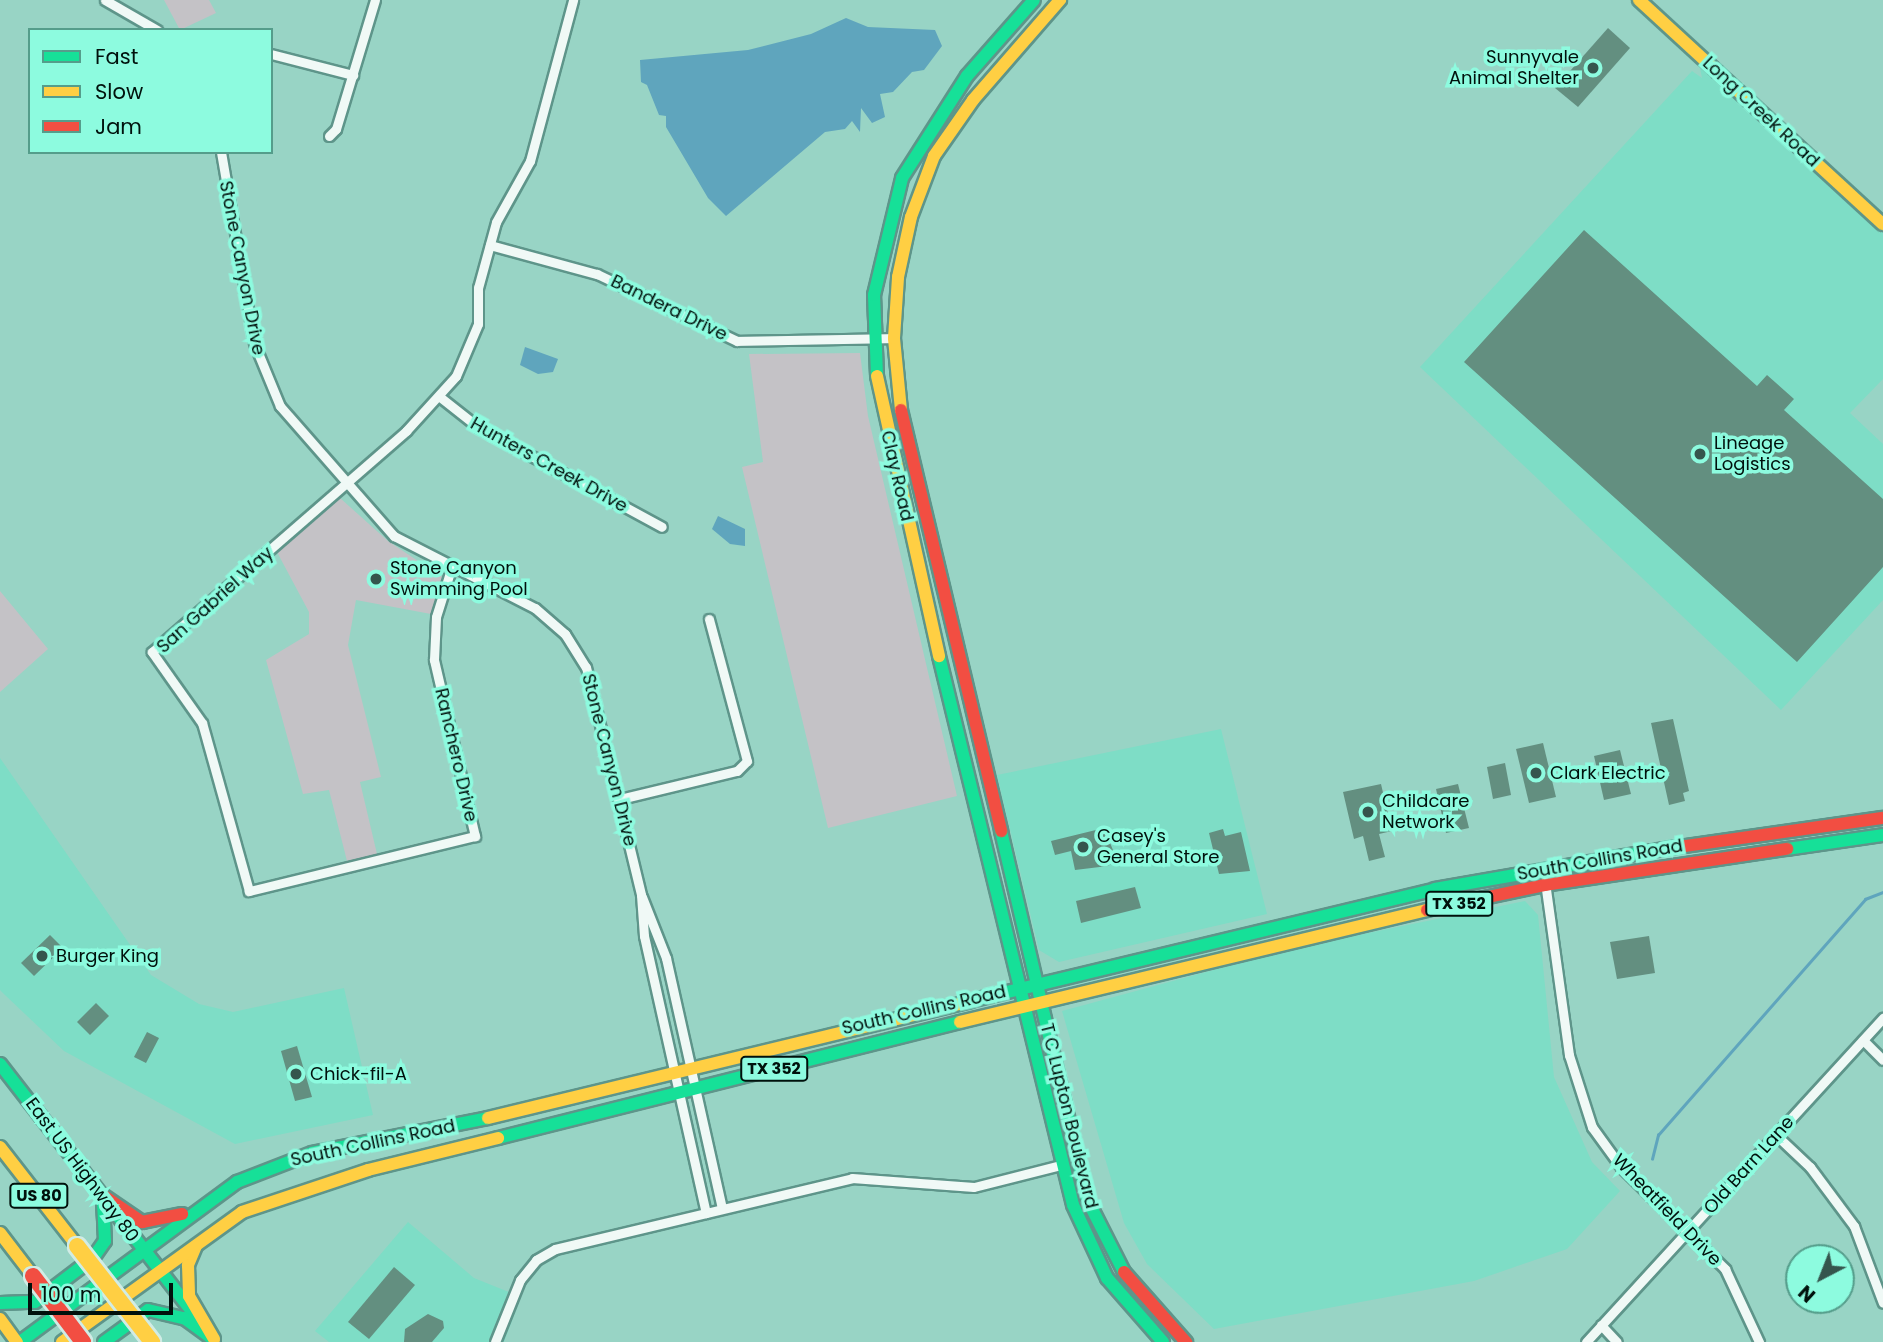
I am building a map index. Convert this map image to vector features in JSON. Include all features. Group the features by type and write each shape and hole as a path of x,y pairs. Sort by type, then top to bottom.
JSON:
{"main road":[{"name":"Clay Road","path":"1018,988 882,411 873,340 884,238 902,178 967,76 1034,0"},
{"name":"Clay Road","path":"1037,985 898,396 894,338 908,229 934,156 973,100 1060,0"},
{"name":"Long Creek Road","path":"1639,0 1883,224"},
{"name":"South Collins Road","path":"1544,878 1883,818"},
{"name":"South Collins Road","path":"62,1342 242,1212 424,1156 1041,1002 1435,889 1544,878 1883,835"},
{"name":"South Collins Road","path":"19,1342 202,1205 237,1182 312,1153 420,1134 1018,988 1262,940"},
{"name":"T C Lupton Boulevard","path":"1037,985 1093,1216 1115,1261 1143,1300 1182,1341"},
{"name":"T C Lupton Boulevard","path":"1018,988 1061,1165 1095,1257 1122,1298 1163,1342"},
{"name":"East US Highway 80","path":"0,1064 215,1341"},
{"path":"420,1134 424,1156"},
{"name":"US 80","path":"0,1147 152,1342"},
{"path":"1061,1165 1078,1160"},
{"path":"101,1194 142,1222 170,1220 202,1205"},
{"path":"0,1303 36,1302 93,1258 105,1241 108,1220 101,1194"},
{"name":"US 80","path":"0,1233 83,1342"},
{"path":"197,1245 187,1265 189,1296 215,1341"},
{"path":"104,1342 148,1310 184,1318 215,1341"},
{"path":"0,1319 19,1342"}],"street":[{"path":"105,0 154,28"},
{"path":"329,136 353,75 376,0"},
{"path":"345,485 440,397 467,356 478,324 478,288 490,246 509,193 530,161 573,0"},
{"path":"273,55 353,75"},
{"name":"Stone Canyon Drive","path":"221,154 254,343 265,378 280,406 345,485 394,536 452,569 535,608 571,643 592,684 641,895 656,988 706,1213"},
{"name":"Bandera Drive","path":"490,246 597,274 737,341 894,338"},
{"name":"Hunters Creek Drive","path":"440,397 478,427 662,527"},
{"name":"San Gabriel Way","path":"248,891 202,723 152,652 345,485"},
{"name":"Ranchero Drive","path":"248,891 475,836 434,660 436,617 452,569"},
{"path":"620,799 737,771 747,761 709,619"},
{"name":"Wheatfield Drive","path":"1544,878 1568,1047 1582,1106 1621,1167 1725,1269 1759,1342"},
{"name":"Stone Canyon Drive","path":"641,895 658,929 722,1208"},
{"path":"656,988 672,984"},
{"name":"Old Barn Lane","path":"1586,1342 1883,1018"},
{"path":"1863,1041 1883,1060"},
{"path":"1776,1135 1810,1167 1854,1226 1883,1303"},
{"path":"495,1342 520,1280 536,1259 555,1249 852,1178 974,1187 1061,1165"},
{"path":"1601,1325 1617,1342"}],"shaded area":[{"path":"164,0 209,0 216,13 179,28"},
{"path":"1699,63 1883,228 1883,379 1850,413 1883,444 1883,600 1781,710 1420,367 1692,71 1702,78"},
{"path":"860,353 868,416 957,796 828,828 742,467 763,462 749,354"},
{"path":"340,498 388,541 442,577 431,614 356,600 348,645 381,777 360,782 377,854 347,861 329,790 303,794 266,660 309,634 309,612 277,552"},
{"path":"0,591 48,649 0,692"},
{"path":"1221,729 1267,914 1059,962 1039,950 997,775"},
{"path":"0,758 151,975 199,1004 233,1012 344,988 373,1115 235,1144 64,1051 5,995 0,990"},
{"path":"1525,901 1538,915 1554,1077 1592,1162 1620,1191 1567,1249 1474,1281 1214,1329 1147,1264 1124,1223 1062,1011 1295,948"},
{"path":"408,1222 474,1278 521,1297 504,1342 329,1342 315,1331"}],"water":[{"path":"846,18 868,27 935,30 942,46 924,70 912,72 893,92 880,94 885,117 872,123 861,108 860,132 852,121 845,129 825,132 726,216 708,198 666,127 666,116 659,115 647,85 641,82 640,60 748,50 811,34"},
{"path":"525,347 558,359 553,372 538,374 520,365"},
{"path":"718,516 745,529 745,546 730,544 712,529"}],"building":[{"name":"Sunnyvale Animal Shelter","path":"1608,28 1630,48 1578,107 1555,88"},
{"name":"Lineage Logistics","path":"1584,230 1757,386 1767,375 1794,399 1784,410 1883,499 1883,567 1797,662 1464,362"},
{"path":"1673,719 1689,791 1683,793 1685,801 1669,805 1651,723"},
{"name":"Clark Electric","path":"1543,743 1556,797 1529,803 1516,749"},
{"path":"1620,750 1631,794 1604,800 1594,756"},
{"path":"1505,763 1511,795 1493,799 1487,767"},
{"name":"Childcare Network","path":"1381,784 1392,831 1379,834 1385,857 1369,861 1363,836 1354,839 1343,792"},
{"path":"1458,784 1469,828 1446,833 1436,789"},
{"name":"Casey's General Store","path":"1104,828 1117,860 1108,866 1075,870 1071,851 1055,855 1051,841"},
{"path":"1223,829 1225,836 1241,832 1250,871 1219,874 1209,833"},
{"name":"Casey's General Store","path":"1135,887 1141,908 1081,923 1076,901"},
{"name":"Burger King","path":"50,935 63,948 34,976 21,963"},
{"path":"1649,936 1655,973 1617,979 1610,942"},
{"path":"96,1003 109,1016 90,1035 77,1022"},
{"path":"147,1032 159,1038 146,1063 134,1057"},
{"name":"Chick-fil-A","path":"297,1046 312,1097 295,1101 281,1051"},
{"path":"394,1267 415,1285 369,1339 348,1322"},
{"path":"428,1314 443,1321 444,1328 432,1342 404,1342 405,1329"}],"waterway":[{"path":"1652,1159 1658,1135 1865,899 1883,892"}],"traffic: fast":[{"path":"877,376 874,295 902,178 967,76 1034,0"},
{"path":"939,656 1073,1205 1107,1278 1163,1342"},
{"path":"1001,831 1088,1201 1124,1272"},
{"path":"1787,849 1883,835"},
{"path":"970,1001 1435,889 1671,848"},
{"path":"498,1138 960,1022"},
{"path":"0,1064 196,1317"},
{"path":"20,1342 237,1182 312,1153 488,1118"},
{"path":"0,1303 35,1302 93,1258 105,1241 103,1201"},
{"path":"104,1342 148,1310 184,1318 213,1339"}],"traffic: slow":[{"path":"901,410 894,338 898,277 911,217 934,156 973,100 1060,0"},
{"path":"1639,0 1883,224"},
{"path":"877,376 939,656"},
{"path":"960,1022 1427,910"},
{"path":"488,1118 970,1001"},
{"path":"62,1342 242,1212 368,1170 498,1138"},
{"path":"0,1147 77,1246"},
{"path":"0,1233 33,1276"},
{"path":"77,1246 152,1342"},
{"path":"196,1246 188,1265 189,1296 214,1339"},
{"path":"0,1319 17,1342"}],"traffic: jam":[{"path":"901,410 1001,831"},
{"path":"1671,848 1883,818"},
{"path":"1427,910 1545,885 1787,849"},
{"path":"101,1194 142,1222 182,1214"},
{"path":"1124,1272 1186,1342"},
{"path":"33,1276 83,1342"}],"place":[{"name":"Sunnyvale Animal Shelter","path":"1593,68"},
{"name":"Lineage Logistics","path":"1700,454"},
{"name":"Stone Canyon Swimming Pool","path":"376,579"},
{"name":"Clark Electric","path":"1536,773"},
{"name":"Childcare Network","path":"1368,812"},
{"name":"Casey's General Store","path":"1083,847"},
{"name":"Burger King","path":"42,956"},
{"name":"Chick-fil-A","path":"296,1074"}]}
